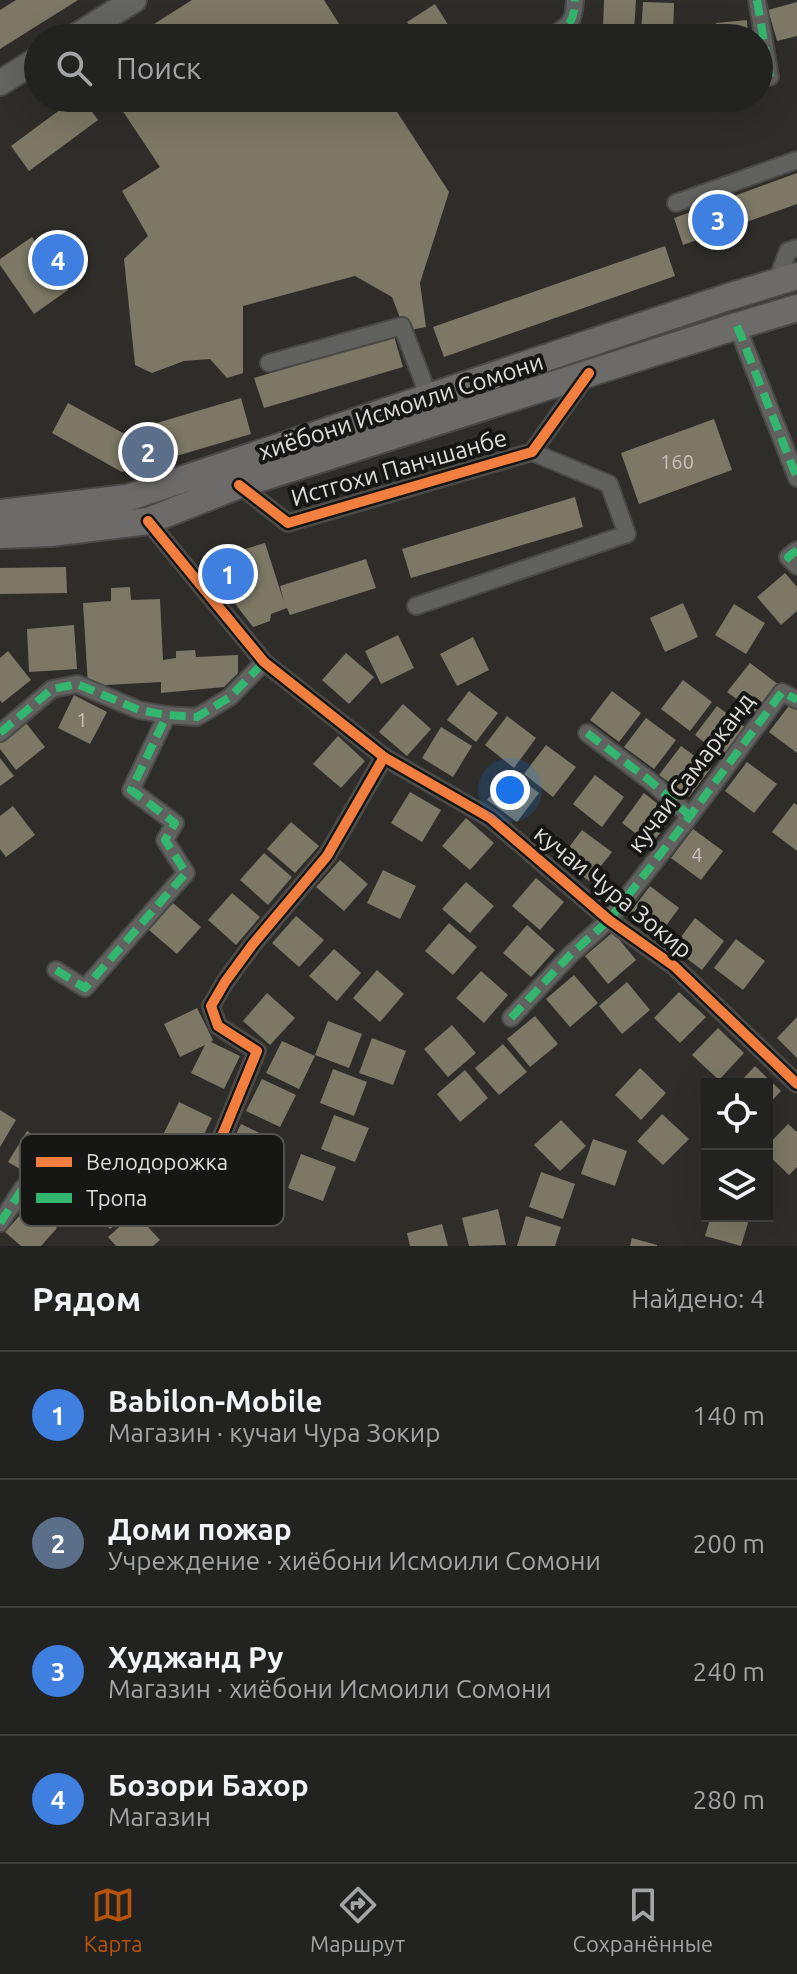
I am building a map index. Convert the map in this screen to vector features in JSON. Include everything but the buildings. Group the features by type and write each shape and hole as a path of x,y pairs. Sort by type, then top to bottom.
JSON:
{"main road":[{"path":"95,24 134,0"},
{"path":"0,83 24,68"},
{"name":"хиёбони Исмоили Сомони","path":"0,513 127,498 786,279"},
{"path":"0,535 51,533 148,521 239,485 797,308"}],"street":[{"path":"570,24 575,0"},
{"path":"757,0 761,24"},
{"path":"676,203 797,160"},
{"path":"786,279 788,251 797,248"},
{"path":"269,363 402,326 429,397"},
{"path":"737,326 797,478"},
{"name":"Истгохи Панчшанбе","path":"239,485 288,523 532,452 589,373"},
{"path":"416,606 627,534 609,484 532,452"},
{"name":"кучаи Чура Зокир","path":"148,521 264,662 384,757 490,818 609,920 674,966 797,1084"},
{"path":"797,550 788,557 797,566"},
{"path":"0,733 52,689 77,684 139,710 197,717 230,697 264,662"},
{"name":"кучаи Самарканд","path":"511,1018 570,955 609,920 790,696"},
{"path":"56,970 85,988 186,873 165,840 175,823 131,790 167,715"},
{"path":"587,733 690,816"},
{"path":"223,1134 257,1051 218,1026 211,1006 253,944 327,856 384,757"},
{"path":"0,1223 20,1193"}],"marked path":[{"path":"568,24 575,0"},
{"path":"757,0 761,24"},
{"path":"737,326 797,478"},
{"path":"797,550 788,557 797,566"},
{"path":"0,733 52,689 77,684 139,710 197,717 230,697 264,662"},
{"path":"511,1018 570,955 609,920 782,692 797,700"},
{"path":"56,970 85,988 186,873 165,840 175,823 131,790 167,715"},
{"path":"587,733 690,816"},
{"path":"0,1223 20,1193"}],"cycle path":[{"path":"239,485 288,523 532,452 589,373"},
{"path":"148,521 264,662 384,757 490,818 609,920 674,966 797,1084"},
{"path":"223,1134 257,1051 218,1026 211,1006 253,944 327,856 384,757"}],"place":[{"name":"Худжанд Ру","path":"718,220"},
{"name":"Бозори Бахор","path":"58,260"},
{"name":"Доми пожар","path":"148,452"},
{"name":"Babilon-Mobile","path":"228,574"}]}
